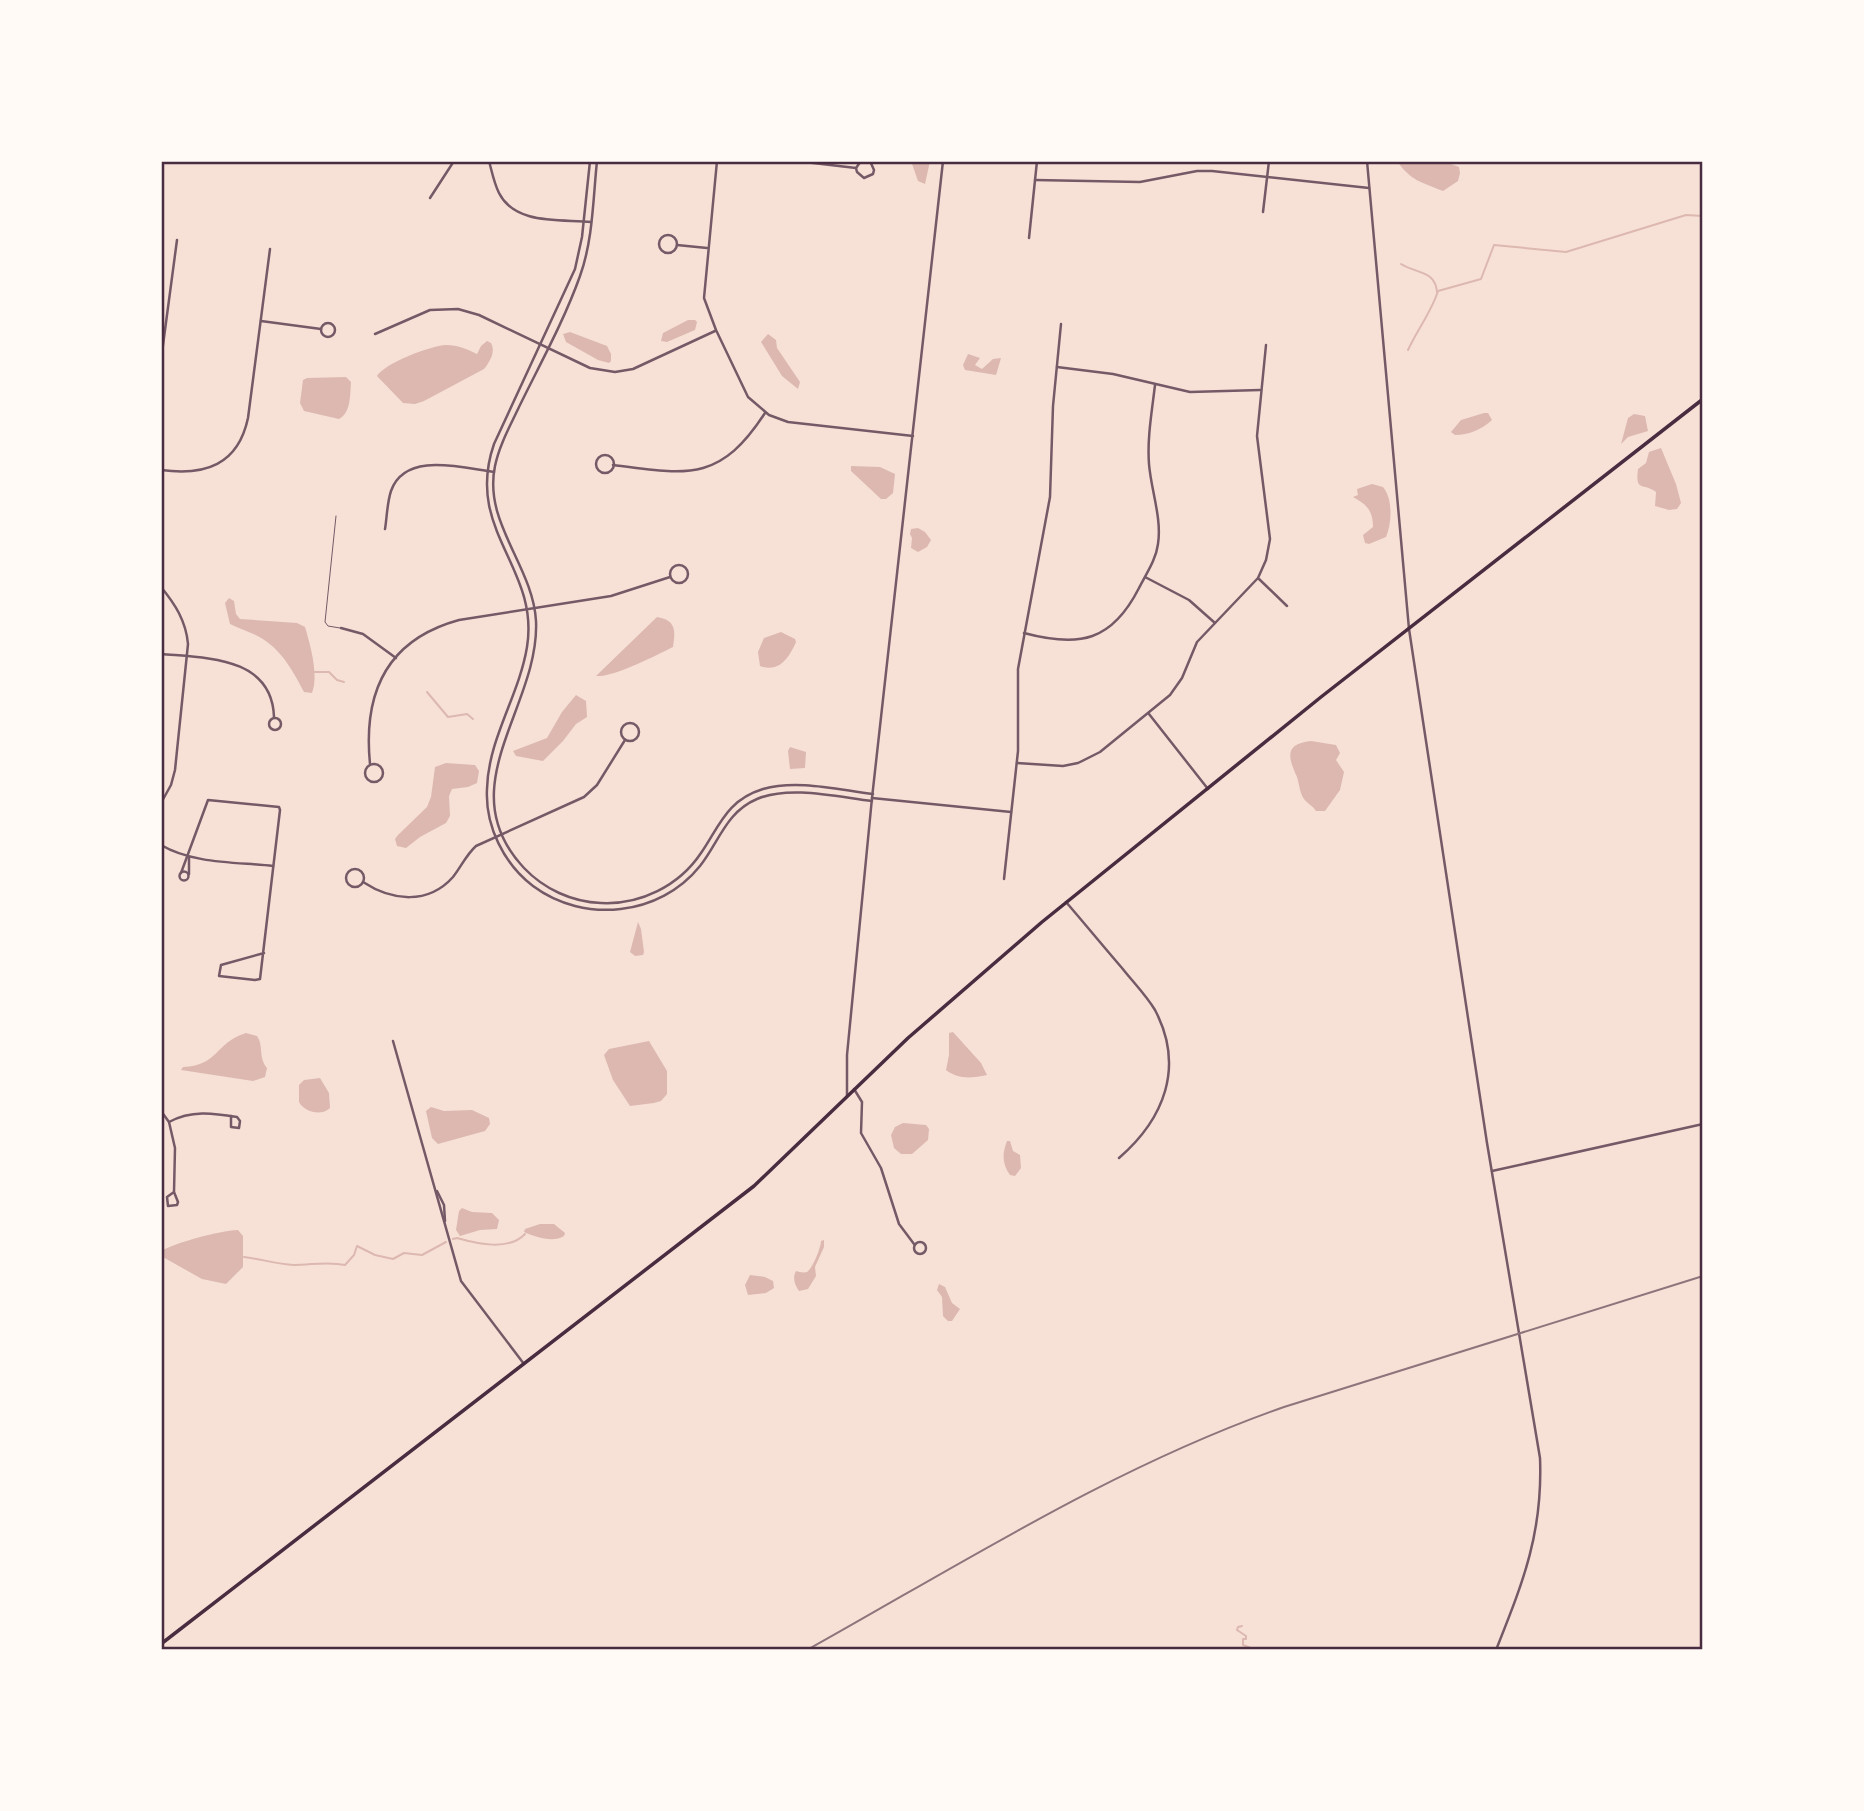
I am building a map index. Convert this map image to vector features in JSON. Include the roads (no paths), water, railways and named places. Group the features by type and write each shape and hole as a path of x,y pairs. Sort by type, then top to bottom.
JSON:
{"main road":[{"path":"161,1644 756,1185 946,1004 1066,902 1703,399"}],"street":[{"path":"430,198 454,161"},
{"path":"489,161 499,193 513,210 531,217 590,222"},
{"path":"590,161 578,259 494,444 487,472 486,494 491,520 531,609 527,650 491,759 486,787 487,806 509,860 532,885 562,902 601,910 625,909 646,904 674,890 699,867 725,824 741,808 767,795 798,793 872,798 1011,812"},
{"path":"597,161 580,276 503,441 494,472 494,497 498,518 527,580 534,647 496,766 495,808 499,836 537,880 565,896 601,903 629,901 661,890 692,865 716,825 731,807 762,789 795,786 872,798"},
{"path":"718,161 704,298 716,330 752,402 781,420 913,436"},
{"path":"796,161 856,168"},
{"path":"856,168 861,161"},
{"path":"856,168 860,176 869,177 874,170 870,161"},
{"path":"847,1096 847,1055 872,798 943,161"},
{"path":"1029,238 1037,161"},
{"path":"1263,212 1269,161"},
{"path":"1367,161 1409,629 1492,1171 1536,1423 1541,1479 1538,1521 1530,1561 1496,1650"},
{"path":"1035,180 1140,182 1204,171 1369,188"},
{"path":"669,234 674,236 677,245 676,249 667,253 660,248 659,243 664,235 669,234"},
{"path":"161,360 177,240"},
{"path":"677,245 708,248"},
{"path":"161,470 183,473 203,471 222,461 242,440 248,418 270,249"},
{"path":"375,334 430,310 449,308 468,311 590,368 615,372 633,369 716,330"},
{"path":"261,321 321,329"},
{"path":"1004,879 1017,763 1018,679 1024,632 1050,497 1052,422 1061,324"},
{"path":"1017,763 1057,767 1079,763 1100,752 1175,690 1198,642 1258,578 1266,560 1270,539 1258,447 1260,390 1266,345"},
{"path":"1056,367 1105,372 1198,393 1260,390"},
{"path":"1024,632 1066,640 1081,640 1097,635 1122,616 1145,577 1156,553 1158,539 1149,463 1155,385"},
{"path":"614,465 668,472 705,468 737,449 765,412"},
{"path":"607,456 612,459 614,465 609,472 604,473 597,469 596,463 598,458 607,456"},
{"path":"385,529 391,491 406,472 428,465 494,472"},
{"path":"677,565 685,567 688,572 687,578 681,583 676,583 670,577 670,571 677,565"},
{"path":"370,764 383,769 384,774 378,782 369,780 365,772 370,764 370,709 380,683 411,643 440,626 459,620 611,596 670,577"},
{"path":"1145,577 1189,600 1214,623"},
{"path":"1258,578 1287,606"},
{"path":"161,587 176,606 184,624 188,657 175,770 171,785 161,803"},
{"path":"341,628 372,639 396,659"},
{"path":"161,654 225,660 247,670 268,692 274,717"},
{"path":"1148,713 1208,789"},
{"path":"503,721 510,723"},
{"path":"631,723 635,725 638,728 637,737 634,740 625,740 622,736 623,727 631,723"},
{"path":"363,883 393,896 407,898 428,894 448,882 472,850 584,797 597,785 625,740"},
{"path":"189,876 189,857 210,799 276,806 280,810 264,953 259,980 222,977 219,974 221,965 264,953"},
{"path":"710,836 716,839"},
{"path":"161,845 189,857 273,866"},
{"path":"189,857 185,861 180,878 184,880 189,876"},
{"path":"356,869 360,871 363,874 363,883 359,887 350,886 346,882 348,873 356,869"},
{"path":"181,873 186,871 189,876"},
{"path":"1066,902 1143,993 1155,1011 1165,1036 1168,1076 1160,1107 1141,1138 1119,1158"},
{"path":"601,903 601,910"},
{"path":"393,1041 435,1188 444,1205 457,1272 464,1286 524,1364"},
{"path":"854,1089 862,1102 861,1133 881,1168 899,1224 914,1244"},
{"path":"161,1111 169,1122 176,1157 174,1192"},
{"path":"169,1122 195,1112 230,1116"},
{"path":"1492,1171 1703,1124"}],"lane":[{"path":"336,516 325,622 328,626 341,628"}],"waterway":[{"path":"1408,350 1438,291 1481,279 1494,245 1566,252 1686,215 1703,216"},
{"path":"1401,264 1429,276 1436,285 1437,292"},
{"path":"313,672 329,672 337,680 344,682"},
{"path":"427,692 448,717 467,714 473,719"},
{"path":"453,1239 493,1245 511,1243 525,1234"},
{"path":"244,1257 281,1264 345,1265 354,1255 357,1246 375,1255 393,1259 404,1253 422,1255 446,1242"},
{"path":"1242,1626 1237,1630 1246,1636 1243,1645 1256,1650"}],"railway":[{"path":"807,1650 1041,1518 1100,1487 1221,1431 1284,1407 1703,1276"}]}
